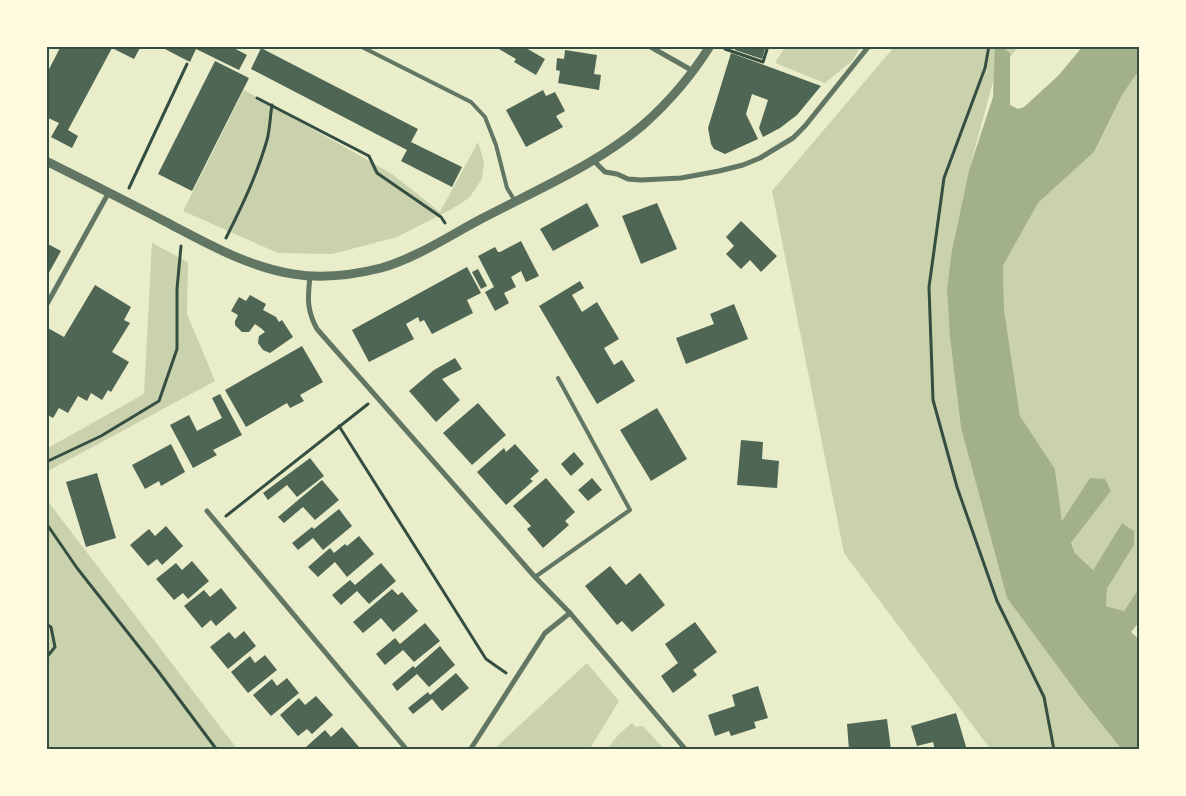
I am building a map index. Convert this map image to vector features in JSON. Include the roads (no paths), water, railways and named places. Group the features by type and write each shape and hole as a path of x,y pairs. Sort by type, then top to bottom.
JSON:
{"street":[{"path":"649,46 693,71"},
{"path":"46,161 220,249 266,268 310,276 348,274 383,267 416,253 593,160 644,124 678,90 710,46"},
{"path":"593,160 605,172 617,174 628,179 641,180 700,175 752,162 793,138 805,126 869,46"},
{"path":"46,304 109,192"},
{"path":"310,276 307,302 310,317 317,329 378,396 535,577 570,613 686,750"},
{"path":"207,511 406,750"},
{"path":"470,750 545,633 570,613"}],"lane":[{"path":"360,46 471,102 485,118 496,145 507,188 515,201"},
{"path":"535,577 630,510 558,378"}]}
